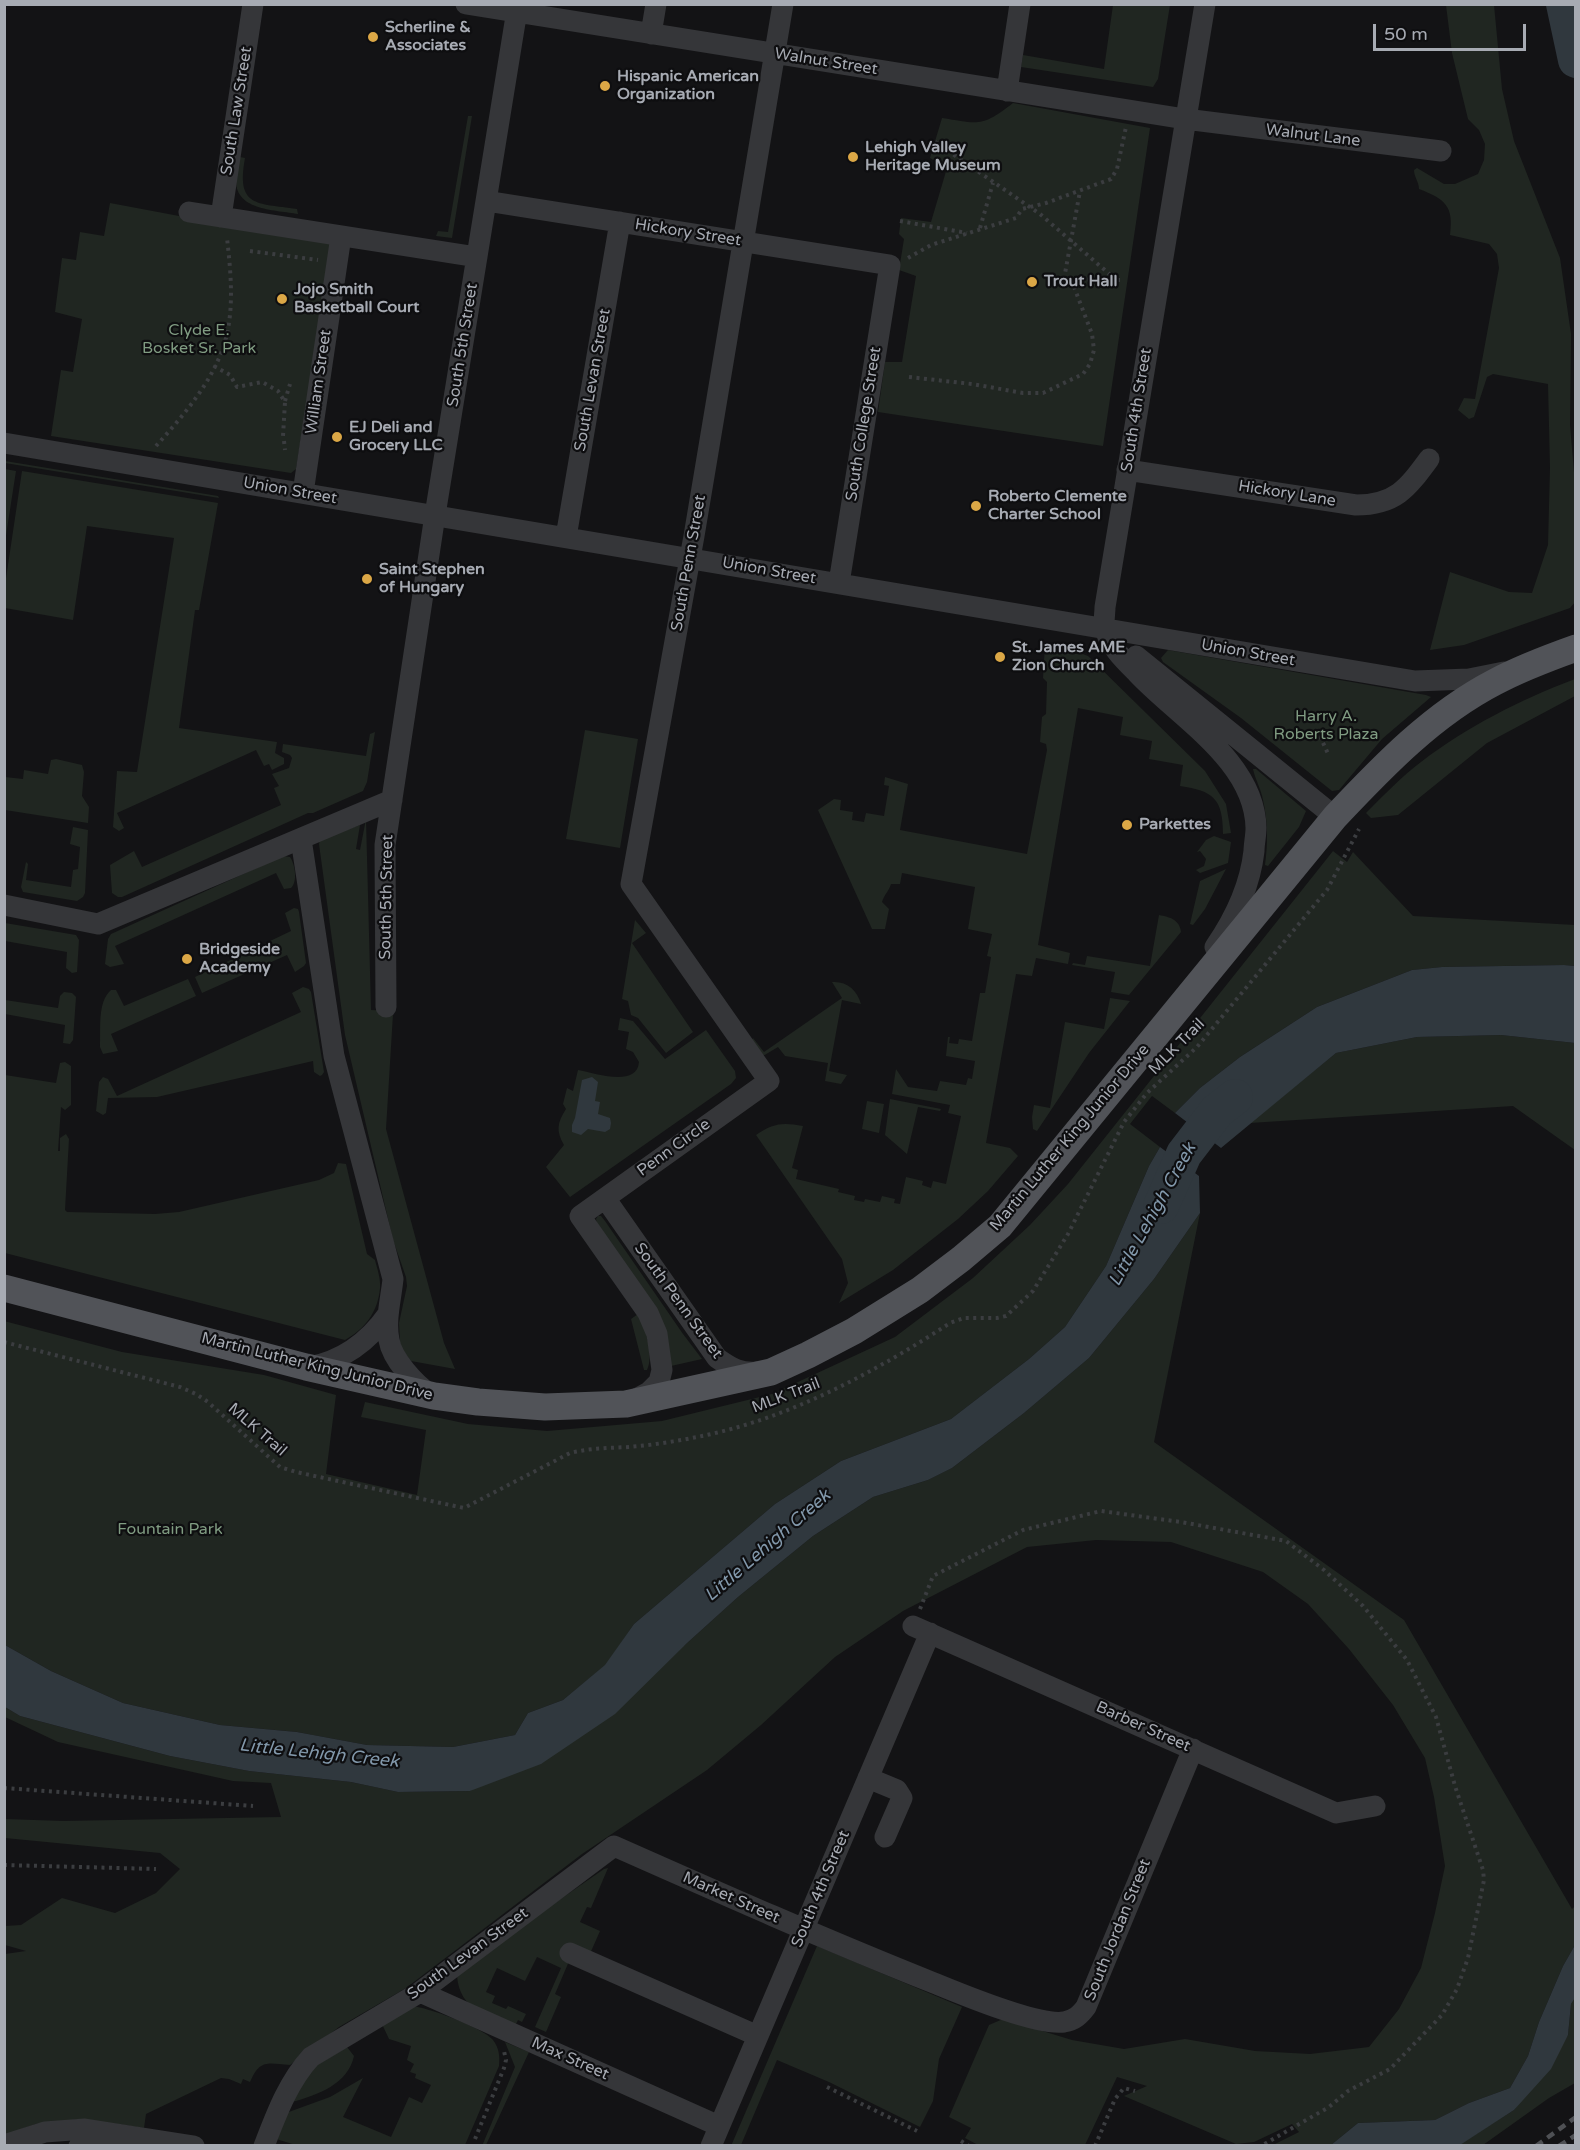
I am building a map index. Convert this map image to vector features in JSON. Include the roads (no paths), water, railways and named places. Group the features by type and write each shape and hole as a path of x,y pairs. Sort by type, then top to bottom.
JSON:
{"main road":[{"name":"Martin Luther King Junior Drive","path":"4,1288 306,1367 434,1396 478,1402 545,1407 626,1404 771,1372 854,1331 920,1290 1000,1226 1335,817 1424,730 1458,704 1533,664 1569,650"},
{"path":"4,1301 125,1320"}],"street":[{"name":"South Law Street","path":"224,225 254,4"},
{"name":"Walnut Street","path":"466,4 518,9 651,34 1185,119"},
{"path":"651,34 656,4"},
{"name":"South Penn Street","path":"768,1081 631,884 690,558 783,4"},
{"path":"1007,91 1020,4"},
{"name":"South 4th Street","path":"1104,627 1105,607 1127,470 1205,4"},
{"name":"South 5th Street","path":"386,1007 384,845 435,515 518,9"},
{"name":"Walnut Lane","path":"1185,119 1441,151"},
{"name":"Hickory Street","path":"486,201 744,243 895,263"},
{"path":"189,212 224,225 341,236 477,257"},
{"name":"South Levan Street","path":"566,537 620,222"},
{"name":"William Street","path":"303,493 341,236"},
{"name":"South College Street","path":"839,583 895,263"},
{"name":"Union Street","path":"4,443 1415,681 1469,679 1533,664"},
{"name":"Hickory Lane","path":"1127,470 1356,505 1373,505 1391,500 1404,490 1429,459"},
{"path":"1104,627 1127,650 1335,817"},
{"path":"1104,627 1115,650 1150,687 1212,743 1232,765 1248,791 1256,827 1252,868 1244,896 1226,931 1161,1027"},
{"path":"4,905 98,924 392,800"},
{"path":"301,839 334,1056 393,1279 388,1314 389,1340 406,1372 417,1386 434,1396"},
{"name":"Penn Circle","path":"580,1216 768,1081"},
{"name":"South Penn Street","path":"605,1198 717,1358 732,1369 747,1373 771,1372"},
{"name":"South Penn Street","path":"580,1216 648,1313 657,1334 662,1370 659,1382 649,1392 626,1404"},
{"path":"306,1367 341,1358 379,1328 388,1314"},
{"name":"South 4th Street","path":"715,2136 868,1778 921,1630"},
{"name":"Barber Street","path":"921,1630 1336,1813 1375,1806"},
{"name":"South Jordan Street","path":"982,2002 1046,2021 1064,2022 1079,2017 1086,2007 1193,1749"},
{"path":"868,1778 897,1790 902,1798 885,1837"},
{"name":"South Levan Street","path":"264,2145 290,2086 299,2070 311,2057 420,1992 614,1846"},
{"name":"Market Street","path":"614,1846 803,1930 982,2002"},
{"path":"570,1953 758,2036"},
{"name":"Max Street","path":"420,1992 484,2020 715,2136"},
{"path":"4,2145 45,2132 85,2129 194,2145"},
{"path":"79,2145 90,2140 123,2133"}],"water":[{"path":"1575,966 1575,1043 1501,1035 1417,1037 1336,1053 1221,1148 1175,1113 1200,1088 1240,1057 1317,1007 1412,970 1442,967"},
{"path":"592,1077 598,1082 595,1101 600,1102 598,1114 610,1118 610,1129 605,1132 588,1129 581,1135 572,1132 572,1125 582,1080"},
{"path":"1160,1147 1199,1176 1200,1213 1154,1279 1089,1358 1024,1413 952,1468 928,1480 873,1497 813,1536 738,1597 615,1714 541,1764 470,1791 398,1792 351,1782 249,1771 170,1756 20,1716 5,1707 5,1645 51,1671 123,1703 220,1725 297,1732 367,1745 453,1747 515,1735 528,1713 563,1700 605,1665 634,1624 775,1504 841,1461 951,1419 1029,1359 1065,1327 1106,1266 1149,1166"},
{"path":"1575,1945 1575,1998 1571,2004 1568,2035 1551,2069 1514,2110 1460,2145 1331,2145 1358,2123 1435,2120 1469,2103 1510,2088 1528,2056 1539,2022 1563,1966"}],"waterway":[{"path":"1564,4 1576,60"},
{"name":"Little Lehigh Creek","path":"1161,1206 1184,1154 1217,1111 1235,1097"}],"railway":[{"path":"1536,2146 1576,2117"},
{"path":"1559,2146 1576,2135"}],"place":[{"name":"Scherline & Associates","path":"373,37"},
{"name":"Hispanic American Organization","path":"605,86"},
{"name":"Lehigh Valley Heritage Museum","path":"853,157"},
{"name":"Trout Hall","path":"1032,282"},
{"name":"Jojo Smith Basketball Court","path":"282,299"},
{"name":"EJ Deli and Grocery LLC","path":"337,437"},
{"name":"Roberto Clemente Charter School","path":"976,506"},
{"name":"Saint Stephen of Hungary","path":"367,579"},
{"name":"St. James AME Zion Church","path":"1000,657"},
{"name":"Parkettes","path":"1127,825"},
{"name":"Bridgeside Academy","path":"187,959"}],"park label":[{"name":"Clyde E. Bosket Sr. Park","path":"199,340"},
{"name":"Harry A. Roberts Plaza","path":"1326,726"},
{"name":"Fountain Park","path":"170,1530"}]}
